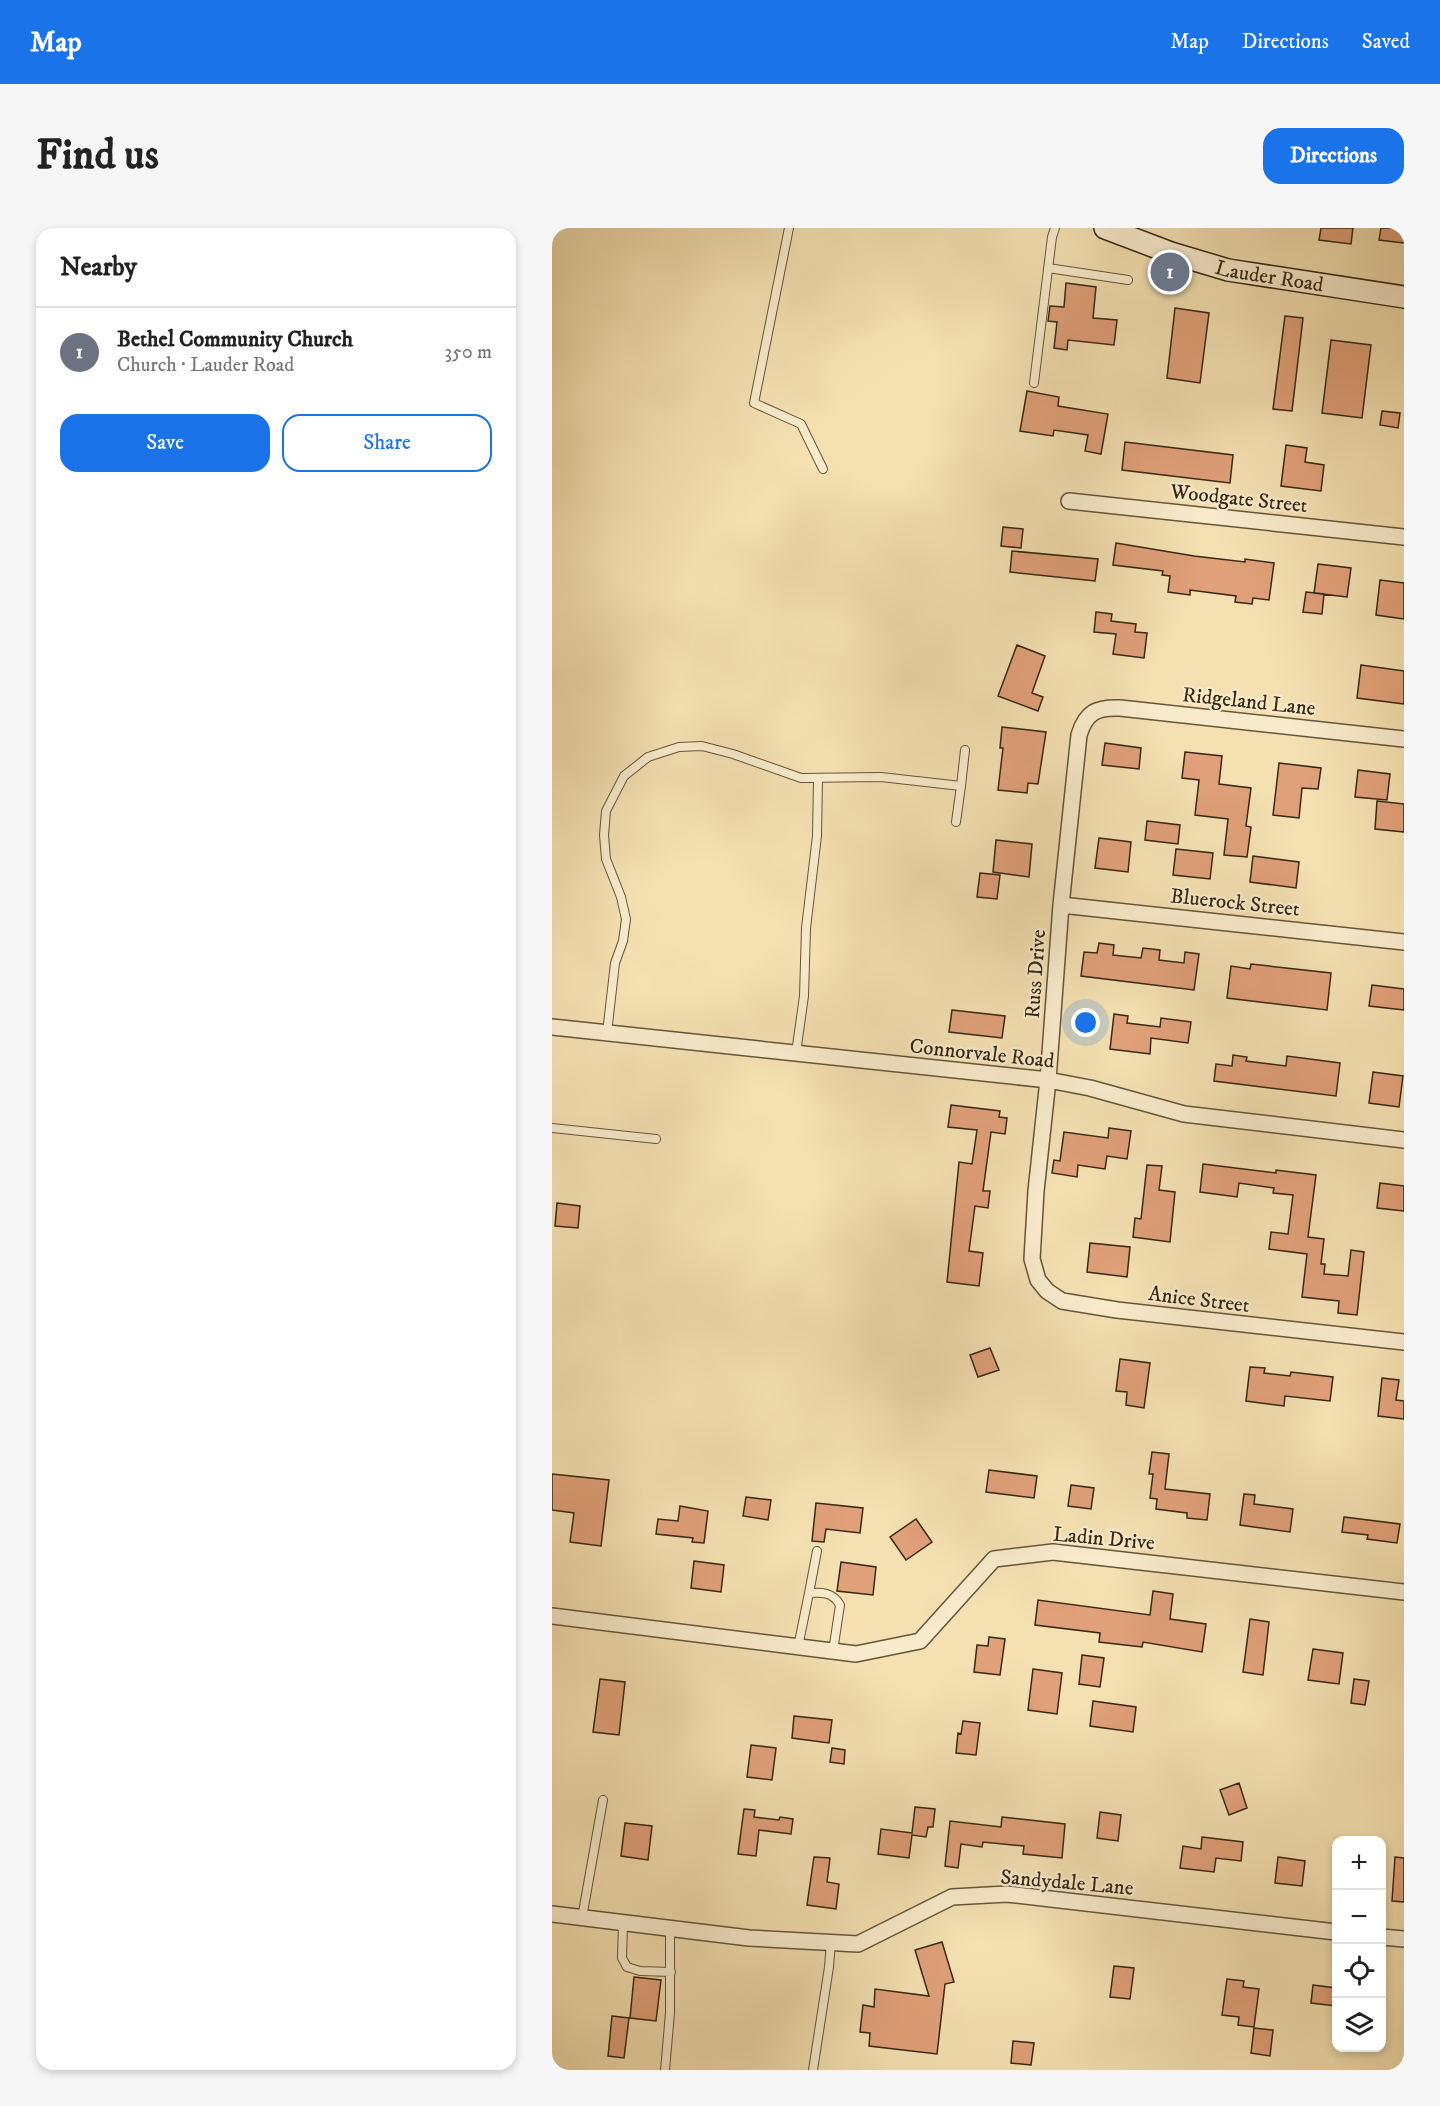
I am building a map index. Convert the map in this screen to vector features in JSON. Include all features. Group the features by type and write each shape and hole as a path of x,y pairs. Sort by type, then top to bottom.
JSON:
{"main road":[{"name":"Lauder Road","path":"1105,228 1171,253 1228,270 1404,297"}],"street":[{"name":"Woodgate Street","path":"1069,501 1404,537"},
{"name":"Ridgeland Lane","path":"1091,714 1105,707 1120,708 1404,738"},
{"name":"Russ Drive","path":"1033,1241 1061,905 1079,735 1083,723 1091,714"},
{"name":"Bluerock Street","path":"1061,905 1404,942"},
{"name":"Connorvale Road","path":"552,1028 1048,1080 1090,1088 1184,1114 1404,1140"},
{"name":"Anice Street","path":"1033,1241 1032,1259 1038,1280 1047,1291 1062,1301 1186,1319 1404,1342"},
{"name":"Ladin Drive","path":"552,1617 856,1654 920,1641 994,1559 1053,1552 1404,1592"},
{"name":"Sandydale Lane","path":"552,1914 749,1938 858,1944 952,1898 1008,1894 1332,1932"},
{"path":"1386,1937 1404,1939"}],"lane":[{"path":"789,228 754,403 801,424 823,469"},
{"path":"1034,382 1055,228"},
{"path":"1048,268 1128,280"},
{"path":"607,1033 615,963 624,941 626,919 621,897 606,859 606,811 624,776 648,757 679,747 702,747 733,754 801,778 881,777 961,786"},
{"path":"956,822 965,750"},
{"path":"796,1053 804,996 806,928 817,836 818,779"},
{"path":"552,1128 656,1139"},
{"path":"798,1647 817,1551"},
{"path":"809,1593 824,1592 837,1600 840,1605 833,1651"},
{"path":"582,1918 603,1800"},
{"path":"623,1923 622,1958 627,1967 663,1974 671,1972"},
{"path":"665,2070 670,2013 670,1928"},
{"path":"813,2070 831,1942"}],"building":[{"path":"1321,228 1353,228 1351,244 1319,240"},
{"path":"1381,228 1404,228 1404,243 1379,240"},
{"path":"1066,283 1096,287 1093,318 1117,320 1114,345 1068,340 1067,350 1054,348 1057,322 1048,321 1050,306 1064,307"},
{"path":"1175,308 1209,313 1200,383 1167,378"},
{"path":"1285,316 1303,318 1292,411 1273,409"},
{"path":"1331,340 1371,345 1362,418 1322,413"},
{"path":"1027,391 1059,397 1058,406 1108,414 1101,454 1085,451 1088,435 1054,430 1053,436 1020,431"},
{"path":"1382,411 1400,413 1398,428 1380,425"},
{"path":"1125,442 1233,455 1230,483 1122,470"},
{"path":"1286,445 1307,448 1305,462 1324,465 1321,491 1281,486"},
{"path":"1003,527 1023,529 1021,548 1001,546"},
{"path":"1116,543 1194,556 1274,563 1269,600 1253,598 1252,604 1235,602 1236,596 1190,590 1190,595 1168,592 1170,576 1162,575 1163,571 1113,565"},
{"path":"1012,551 1098,559 1095,581 1010,572"},
{"path":"1318,564 1351,568 1347,597 1314,593"},
{"path":"1380,580 1404,583 1404,619 1376,615"},
{"path":"1306,592 1324,594 1322,614 1303,612"},
{"path":"1096,612 1112,614 1111,621 1136,624 1135,632 1147,633 1144,658 1113,654 1116,634 1094,632"},
{"path":"1017,645 1045,656 1032,693 1043,697 1038,711 998,696"},
{"path":"1361,665 1404,671 1404,704 1357,698"},
{"path":"1002,727 1046,732 1038,784 1028,783 1027,793 998,790 1003,748 1000,748"},
{"path":"1105,743 1141,748 1139,769 1102,765"},
{"path":"1185,752 1222,756 1219,784 1251,788 1246,826 1251,827 1247,857 1224,855 1228,819 1195,815 1199,780 1182,778"},
{"path":"1279,763 1321,768 1318,789 1302,788 1299,818 1273,815"},
{"path":"1358,770 1390,774 1387,800 1355,797"},
{"path":"1377,801 1404,804 1404,832 1375,829"},
{"path":"1147,821 1180,825 1178,844 1145,840"},
{"path":"1099,838 1131,842 1128,872 1095,868"},
{"path":"996,840 1032,844 1029,877 993,872"},
{"path":"1176,849 1213,853 1210,879 1173,875"},
{"path":"1253,856 1299,862 1296,888 1250,882"},
{"path":"980,873 1000,875 997,899 977,897"},
{"path":"1099,943 1114,945 1113,955 1141,958 1143,948 1160,950 1159,960 1184,963 1185,952 1199,954 1194,990 1081,976 1084,952 1097,953"},
{"path":"1251,964 1331,973 1327,1010 1227,998 1231,966 1250,969"},
{"path":"1372,985 1404,989 1404,1010 1369,1006"},
{"path":"952,1010 1005,1016 1002,1038 949,1032"},
{"path":"1114,1014 1128,1016 1127,1023 1160,1027 1161,1018 1191,1022 1188,1043 1151,1038 1150,1054 1110,1049"},
{"path":"1233,1055 1247,1057 1246,1061 1286,1066 1287,1056 1340,1063 1336,1096 1214,1081 1216,1064 1232,1066"},
{"path":"1373,1072 1403,1076 1399,1107 1369,1103"},
{"path":"951,1105 1000,1111 999,1117 1007,1118 1005,1134 991,1132 983,1191 990,1191 988,1208 975,1206 969,1251 983,1253 979,1286 947,1282 959,1162 972,1164 977,1130 948,1127"},
{"path":"1109,1128 1131,1131 1127,1159 1107,1156 1105,1169 1078,1165 1077,1177 1052,1173 1054,1160 1060,1161 1064,1132 1108,1138"},
{"path":"1203,1164 1276,1173 1276,1170 1316,1175 1308,1237 1324,1239 1321,1264 1325,1264 1324,1274 1348,1276 1351,1250 1364,1252 1357,1315 1338,1313 1339,1301 1302,1297 1307,1254 1269,1249 1271,1232 1288,1234 1293,1195 1273,1193 1274,1188 1239,1183 1237,1197 1200,1192"},
{"path":"1147,1165 1162,1166 1159,1190 1175,1192 1170,1242 1133,1237 1135,1218 1141,1219"},
{"path":"1380,1183 1404,1186 1404,1211 1377,1208"},
{"path":"557,1203 580,1206 578,1228 555,1226"},
{"path":"1090,1243 1130,1247 1127,1277 1087,1272"},
{"path":"990,1348 999,1370 978,1377 970,1355"},
{"path":"1120,1359 1150,1363 1144,1408 1126,1405 1127,1392 1116,1391"},
{"path":"1250,1367 1265,1368 1264,1373 1290,1376 1291,1372 1333,1377 1330,1401 1285,1396 1284,1406 1246,1401"},
{"path":"1382,1378 1399,1380 1396,1400 1404,1401 1404,1419 1378,1416"},
{"path":"1152,1452 1169,1454 1165,1489 1210,1494 1207,1520 1187,1518 1187,1513 1156,1509 1157,1499 1150,1498 1153,1474 1149,1474"},
{"path":"989,1470 1037,1476 1034,1498 986,1492"},
{"path":"552,1474 609,1480 601,1546 570,1542 574,1513 552,1510"},
{"path":"1071,1485 1094,1488 1091,1509 1068,1506"},
{"path":"1244,1494 1255,1495 1254,1504 1293,1509 1290,1532 1240,1525"},
{"path":"746,1497 771,1500 768,1520 743,1516"},
{"path":"816,1503 863,1508 860,1533 826,1529 824,1542 812,1541"},
{"path":"680,1506 708,1511 704,1543 692,1542 693,1538 656,1534 658,1519 678,1521"},
{"path":"1344,1517 1400,1524 1397,1543 1367,1539 1368,1535 1342,1532"},
{"path":"916,1519 932,1542 906,1560 890,1537"},
{"path":"694,1561 724,1565 721,1592 691,1588"},
{"path":"841,1562 876,1567 873,1595 837,1591"},
{"path":"1153,1591 1173,1594 1170,1619 1206,1624 1202,1652 1143,1642 1142,1647 1099,1642 1100,1633 1035,1625 1038,1600 1150,1615"},
{"path":"1250,1619 1269,1622 1263,1675 1243,1672"},
{"path":"989,1637 1005,1639 1000,1675 974,1672 977,1645 988,1646"},
{"path":"1313,1649 1343,1653 1339,1684 1308,1680"},
{"path":"1082,1655 1104,1658 1100,1687 1079,1684"},
{"path":"1033,1669 1062,1673 1057,1714 1028,1710"},
{"path":"600,1679 625,1682 619,1735 593,1732"},
{"path":"1354,1679 1369,1681 1365,1705 1351,1703"},
{"path":"1093,1701 1136,1707 1133,1732 1090,1726"},
{"path":"794,1716 832,1720 829,1743 792,1738"},
{"path":"963,1721 980,1723 976,1755 956,1753 958,1733 961,1734"},
{"path":"751,1745 776,1748 772,1780 747,1777"},
{"path":"832,1748 845,1750 844,1764 830,1762"},
{"path":"1239,1783 1247,1808 1229,1815 1220,1790"},
{"path":"915,1807 935,1809 933,1827 928,1827 926,1837 912,1835 909,1858 878,1854 881,1829 912,1833"},
{"path":"744,1809 755,1810 754,1817 793,1819 791,1834 759,1830 756,1856 738,1854"},
{"path":"1100,1812 1121,1815 1118,1841 1097,1838"},
{"path":"1002,1817 1065,1824 1062,1858 1023,1854 1024,1846 983,1842 982,1847 961,1844 958,1868 945,1866 950,1821 1001,1827"},
{"path":"625,1823 652,1826 648,1860 621,1856"},
{"path":"1202,1837 1243,1842 1241,1861 1216,1858 1214,1872 1180,1868 1183,1846 1201,1849"},
{"path":"814,1857 830,1858 827,1882 839,1884 836,1909 807,1905"},
{"path":"1278,1857 1305,1861 1302,1886 1275,1883"},
{"path":"1395,1857 1404,1858 1404,1902 1392,1901"},
{"path":"942,1942 954,1982 945,1984 937,2054 869,2046 870,2033 860,2032 863,2005 874,2007 875,1989 929,1996 915,1950"},
{"path":"1114,1966 1134,1968 1130,1999 1110,1997"},
{"path":"634,1977 661,1980 656,2021 630,2018"},
{"path":"1227,1979 1244,1981 1243,1987 1259,1989 1254,2027 1238,2025 1239,2017 1222,2015"},
{"path":"1313,1985 1332,1987 1332,2006 1311,2003"},
{"path":"612,2016 629,2018 624,2058 608,2056"},
{"path":"1254,2028 1273,2030 1270,2056 1251,2053"},
{"path":"1013,2041 1034,2043 1031,2065 1011,2063"}],"place":[{"name":"Bethel Community Church","path":"1170,272"}]}
